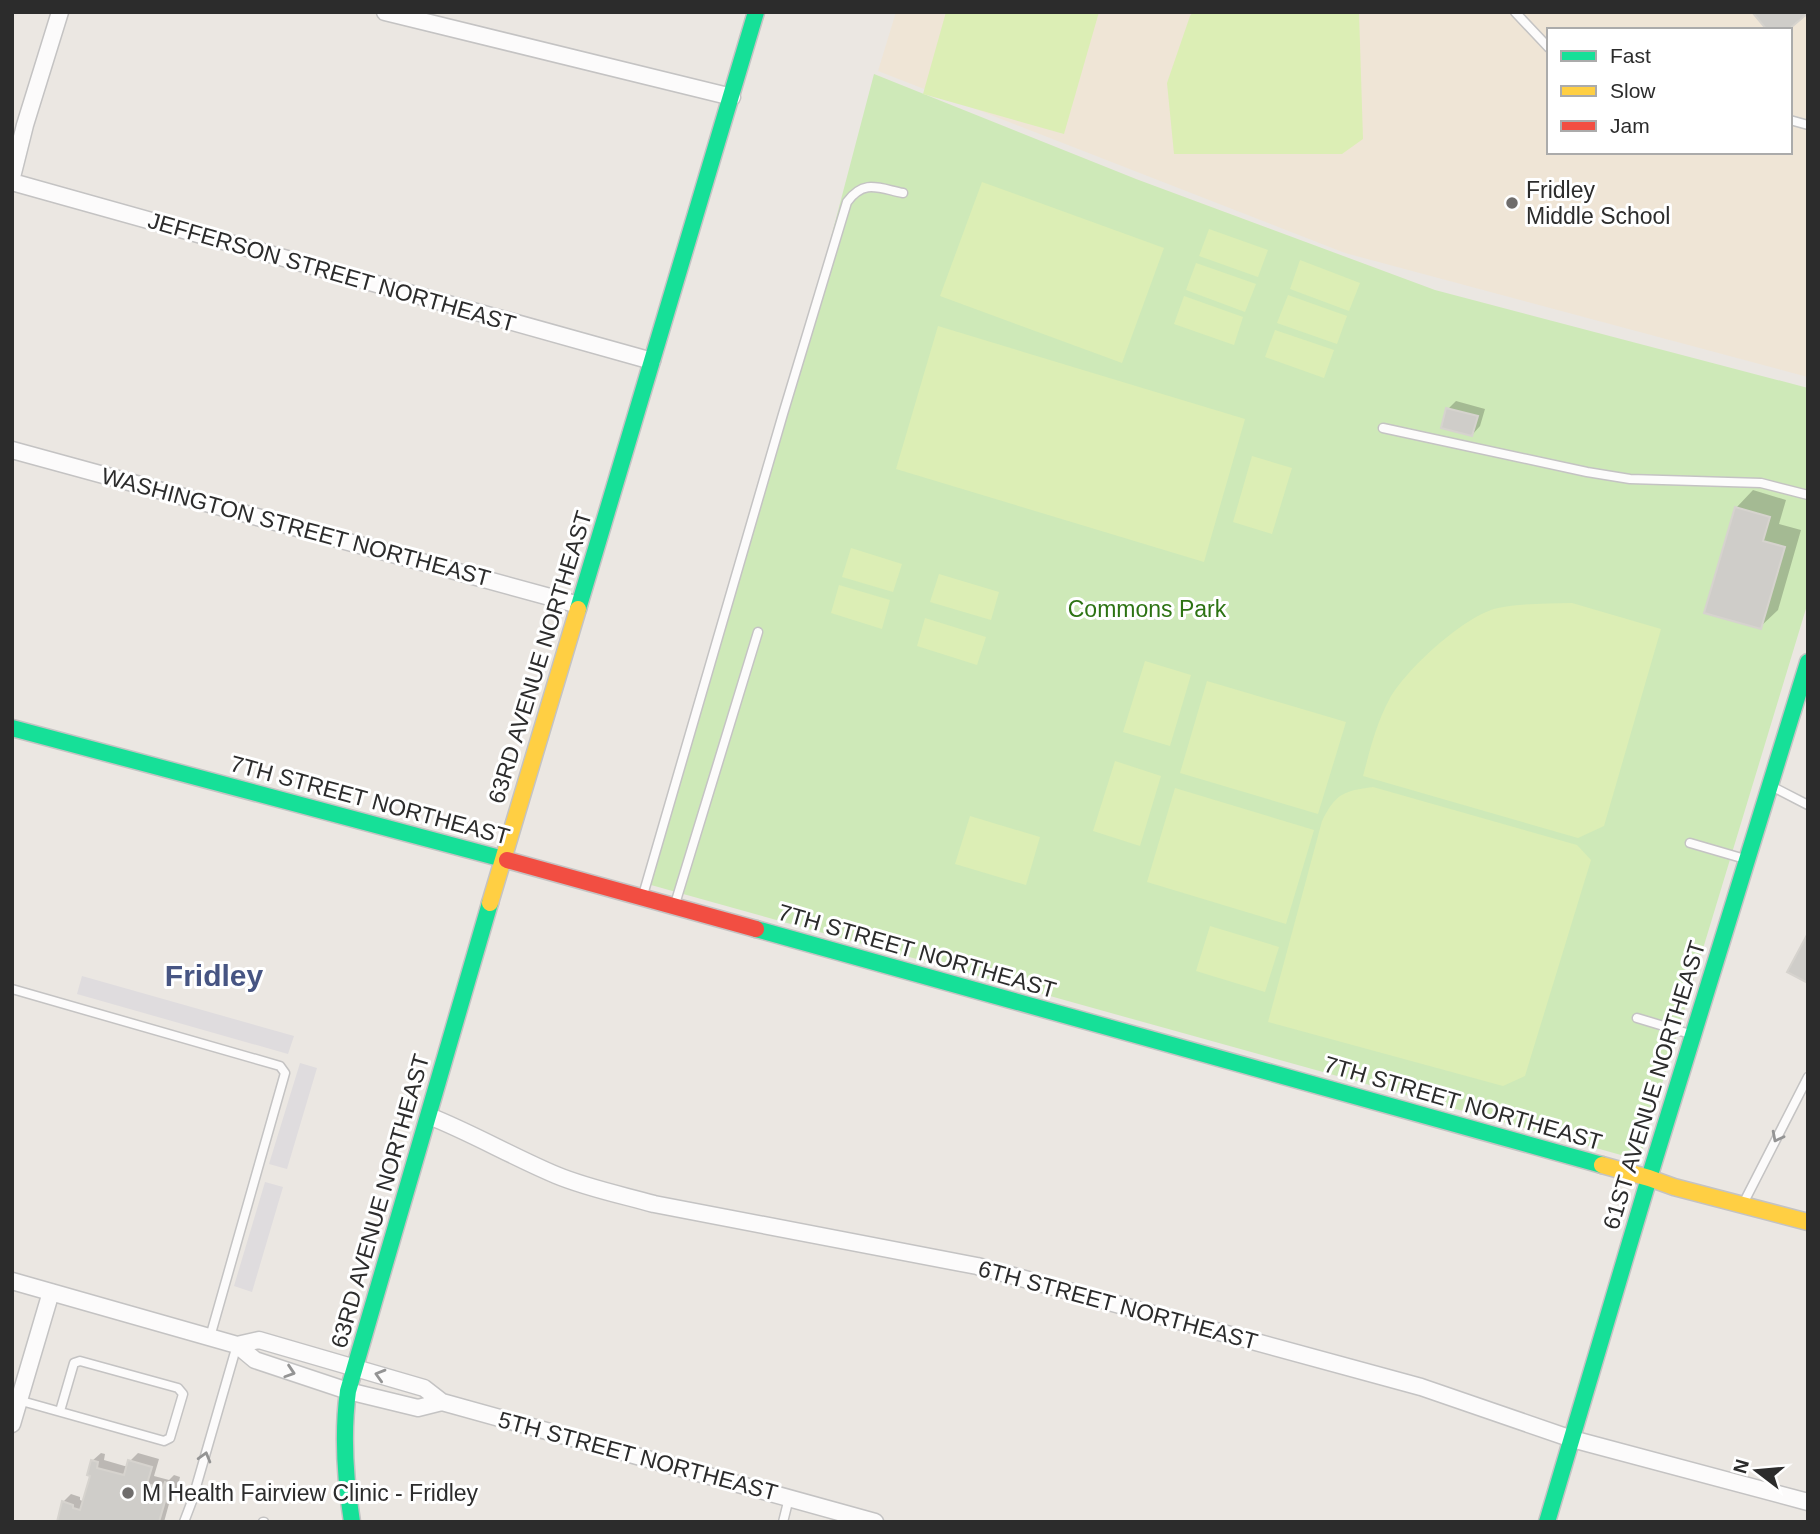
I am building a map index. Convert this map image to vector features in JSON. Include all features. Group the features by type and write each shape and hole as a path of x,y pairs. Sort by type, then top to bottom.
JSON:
{"street":[{"path":"12,177 60,12"},
{"path":"385,12 732,97"},
{"name":"63RD AVENUE NORTHEAST","path":"352,1522 343,1438 348,1391 354,1368 756,12"},
{"name":"JEFFERSON STREET NORTHEAST","path":"12,182 652,361"},
{"name":"WASHINGTON STREET NORTHEAST","path":"12,450 579,605"},
{"name":"61ST AVENUE NORTHEAST","path":"1547,1522 1648,1178 1808,663"},
{"name":"7TH STREET NORTHEAST","path":"12,728 503,859 1674,1187 1808,1222"},
{"name":"6TH STREET NORTHEAST","path":"429,1116 458,1127 559,1176 606,1191 654,1204 977,1266 1421,1387 1572,1439 1808,1502"},
{"name":"5TH STREET NORTHEAST","path":"12,1281 237,1345 255,1360 348,1391 418,1408 442,1402"},
{"path":"12,1424 16,1399 51,1292"},
{"name":"5TH STREET NORTHEAST","path":"237,1345 259,1340 424,1388 442,1402 875,1522"}],"lane":[{"path":"1515,12 1547,46"},
{"path":"642,898 846,202 853,193 863,187 903,193"},
{"path":"1383,428 1630,479 1761,483 1808,495"},
{"path":"674,907 758,632"},
{"path":"1771,786 1808,805"},
{"path":"1690,842 1748,860"},
{"path":"12,989 267,1062 284,1070 209,1336"},
{"path":"1637,1018 1693,1035"},
{"path":"1742,1204 1808,1077"},
{"path":"184,1522 237,1345"},
{"path":"16,1399 164,1441 170,1438 183,1394 178,1388 80,1361 74,1363 60,1411"},
{"path":"783,1522 789,1498"}],"shaded area":[{"name":"Fridley Middle School","path":"896,12 1808,12 1808,377 1345,253 878,71"},
{"path":"82,976 294,1036 288,1054 77,994"},
{"path":"300,1063 317,1068 287,1169 269,1164"},
{"path":"265,1182 283,1187 252,1292 234,1286"}],"green space":[{"path":"946,12 1099,12 1064,134 923,94"},
{"path":"1193,12 1359,12 1363,139 1342,154 1174,154 1167,83"},
{"name":"Commons Park","path":"874,74 1136,179 1435,290 1808,388 1808,602 1639,1160 651,885 792,386"},
{"path":"982,182 1164,248 1122,363 940,296"},
{"path":"1209,229 1268,250 1258,277 1199,256"},
{"path":"1300,260 1360,283 1349,311 1290,289"},
{"path":"1196,263 1256,284 1245,312 1186,290"},
{"path":"1288,295 1347,316 1337,344 1277,323"},
{"path":"1184,296 1243,317 1234,345 1174,324"},
{"path":"938,326 1245,419 1204,562 896,469"},
{"path":"1275,330 1334,350 1324,378 1265,357"},
{"path":"1252,456 1292,468 1272,534 1233,522"},
{"path":"851,548 902,564 893,592 842,577"},
{"path":"939,574 999,592 991,620 930,602"},
{"path":"839,585 890,600 882,629 831,613"},
{"path":"1572,603 1661,629 1604,826 1578,838 1363,776 1377,728 1389,700 1408,674 1437,646 1469,621 1498,608 1526,604"},
{"path":"925,618 986,637 977,665 917,646"},
{"path":"1145,661 1191,675 1170,746 1123,732"},
{"path":"1207,681 1346,722 1318,814 1180,773"},
{"path":"1115,761 1161,776 1140,846 1093,831"},
{"path":"1373,787 1577,845 1591,860 1525,1076 1503,1086 1268,1022 1322,821 1332,804 1342,795"},
{"path":"1175,788 1314,830 1286,924 1147,882"},
{"path":"970,816 1040,837 1026,885 955,864"},
{"path":"1210,926 1279,947 1265,992 1196,971"}],"building":[{"path":"1752,12 1808,12 1790,28 1765,28"},
{"path":"1446,408 1478,416 1472,436 1441,428"},
{"path":"1735,507 1770,517 1763,541 1785,547 1761,629 1704,613"},
{"path":"1808,933 1808,983 1787,972"},
{"name":"M Health Fairview Clinic - Fridley","path":"91,1460 98,1462 97,1468 124,1475 128,1460 152,1467 147,1484 163,1488 165,1482 173,1485 159,1522 57,1522 62,1501 80,1510 90,1476 87,1475"}],"traffic: fast":[{"path":"578,609 756,12"},
{"path":"1547,1522 1649,1178 1808,662"},
{"path":"12,728 507,860"},
{"path":"352,1522 345,1456 348,1391 490,903"},
{"path":"756,929 1602,1165"}],"traffic: slow":[{"path":"490,903 578,609"},
{"path":"1602,1165 1808,1222"}],"traffic: jam":[{"path":"507,860 756,929"}],"place":[{"name":"Fridley Middle School","path":"1512,203"},
{"name":"M Health Fairview Clinic - Fridley","path":"128,1493"}],"district":[{"name":"Fridley","path":"214,975"}]}
